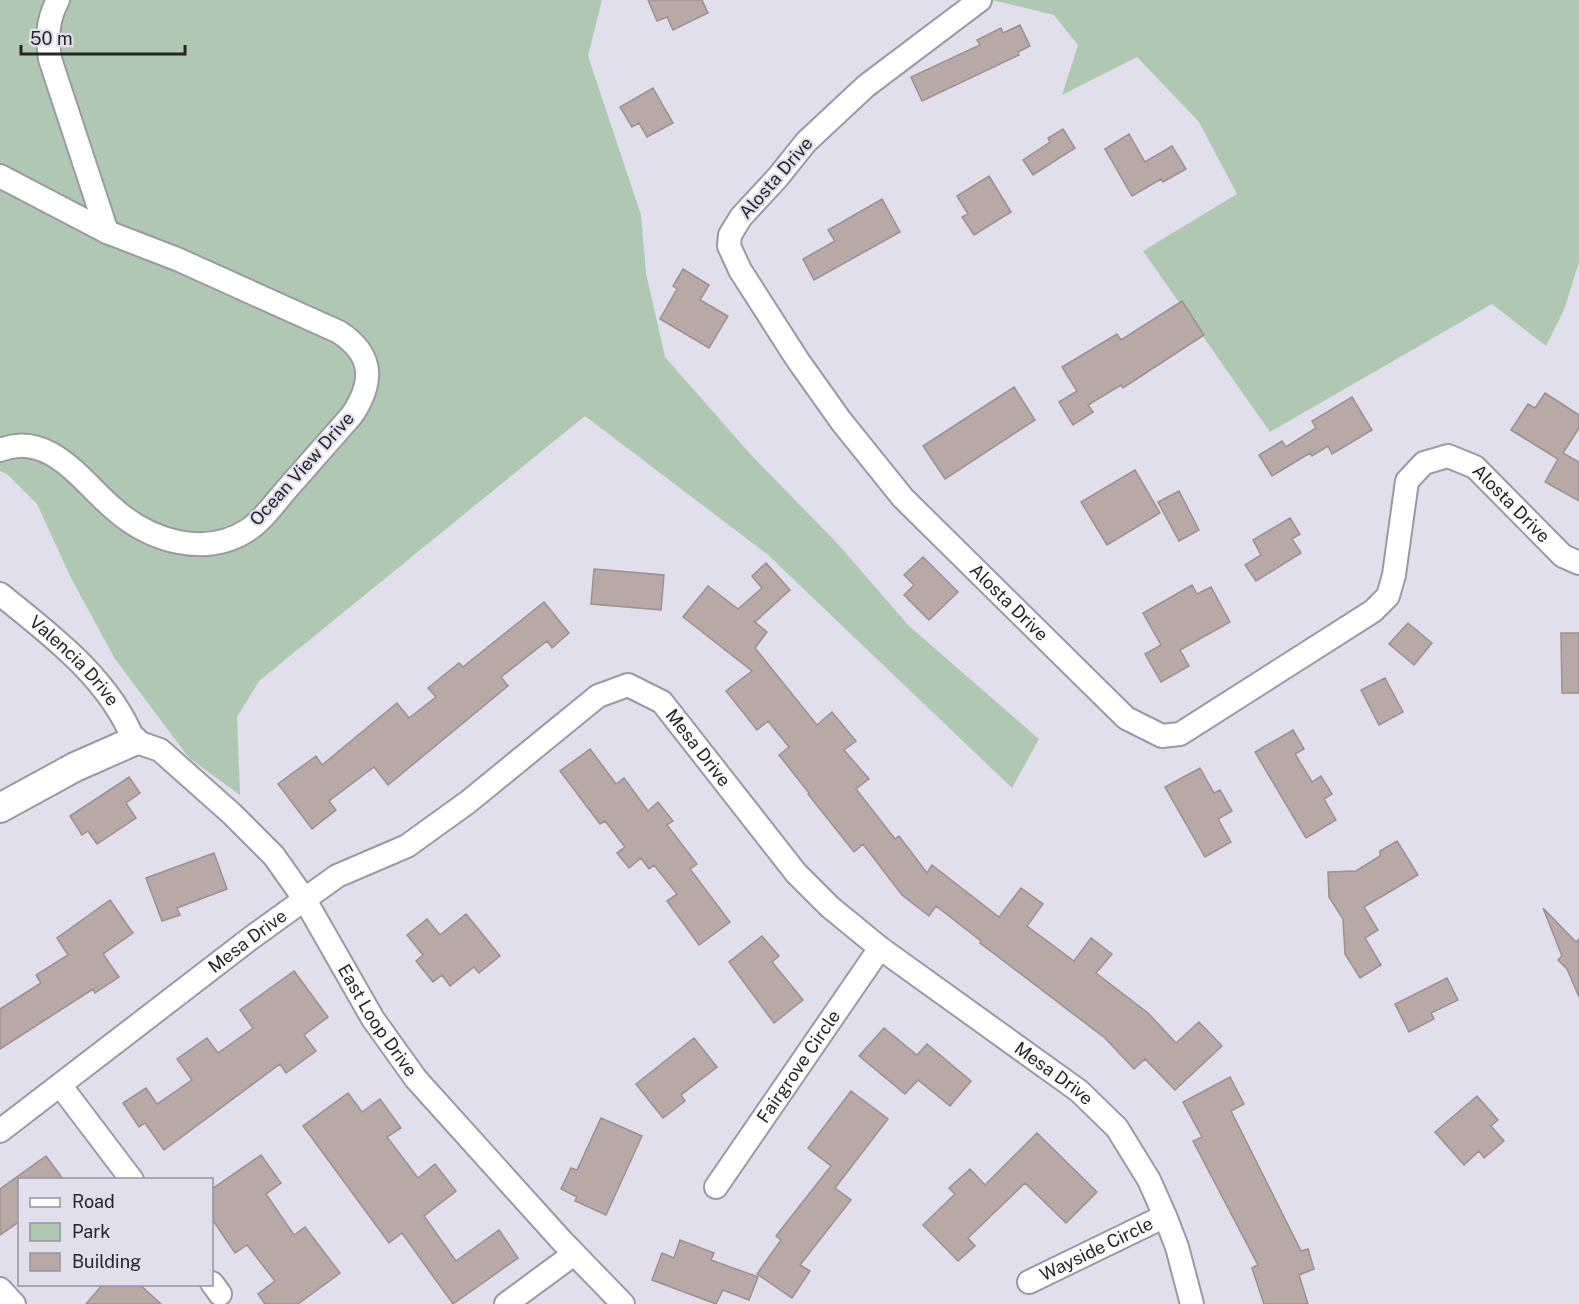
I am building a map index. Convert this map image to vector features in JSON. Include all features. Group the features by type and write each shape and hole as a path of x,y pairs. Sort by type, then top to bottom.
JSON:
{"street":[{"path":"58,0 51,15 47,37 50,59 107,232"},
{"name":"Alosta Drive","path":"980,0 866,86 806,142 741,217 730,235 729,246 740,270 797,359 841,421 903,498 1126,718 1162,736 1180,734 1373,611 1388,596 1394,575 1407,481 1424,463 1448,456 1475,467 1563,556 1579,563"},
{"name":"Ocean View Drive","path":"0,176 107,232 177,259 339,332 352,340 362,353 367,367 368,383 363,398 352,415 258,522 233,538 216,543 180,543 146,531 114,510 78,473 46,451 18,445 0,450"},
{"name":"Valencia Drive","path":"0,594 64,646 88,672 124,716 134,741"},
{"name":"Mesa Drive","path":"0,1131 242,945 338,876 407,846 468,802 598,696 628,686 662,702 796,873 830,907 880,948 1079,1091 1118,1128 1149,1180 1165,1216 1177,1247 1192,1304"},
{"path":"0,808 75,767 134,741"},
{"name":"East Loop Drive","path":"134,741 160,750 232,814 274,856 305,900 373,1019 416,1079 574,1254 623,1304"},
{"name":"Fairgrove Circle","path":"716,1187 880,948"},
{"path":"60,1085 131,1178"},
{"name":"Wayside Circle","path":"1029,1282 1165,1216"},
{"path":"507,1304 574,1254"},
{"path":"0,1289 14,1304"}],"green space":[{"path":"0,0 602,0 588,56 641,215 646,273 665,357 752,456 837,543 909,626 1039,739 1012,788 767,554 585,416 259,681 237,717 240,795 189,758 115,659 70,576 37,504 8,475 0,471"},
{"path":"992,0 1579,0 1579,262 1564,310 1546,346 1492,304 1270,432 1143,251 1237,194 1199,122 1137,57 1062,95 1078,45 1054,15"}],"building":[{"path":"648,0 702,0 708,13 673,30 667,17 657,21"},
{"path":"1020,25 1030,46 1018,52 1019,55 922,101 911,77 980,45 977,40 1001,28 1003,33"},
{"path":"653,88 673,123 647,137 639,123 632,127 620,107"},
{"path":"1063,129 1075,148 1033,175 1023,160 1050,142 1048,138"},
{"path":"1129,134 1145,162 1172,146 1186,169 1163,182 1161,179 1132,196 1105,149"},
{"path":"989,176 1011,212 974,235 962,217 968,214 957,196"},
{"path":"882,199 900,232 814,280 803,259 835,241 828,230"},
{"path":"683,269 709,285 700,300 728,316 709,348 660,319 677,289 673,286"},
{"path":"1182,301 1204,335 1123,388 1121,385 1088,405 1093,412 1073,425 1059,402 1077,391 1062,367 1117,334 1121,340"},
{"path":"1014,387 1035,420 945,479 923,446"},
{"path":"1545,393 1579,415 1579,428 1563,453 1579,462 1579,501 1545,482 1558,459 1511,430 1528,404 1535,408"},
{"path":"1352,397 1372,430 1332,454 1328,446 1312,456 1310,453 1272,476 1259,455 1282,441 1286,447 1316,428 1312,421"},
{"path":"1135,470 1160,513 1107,545 1081,502"},
{"path":"1179,491 1199,530 1179,541 1158,502"},
{"path":"1290,518 1300,534 1292,539 1301,553 1256,581 1245,565 1261,555 1253,540"},
{"path":"923,557 958,592 929,620 904,595 914,585 904,575"},
{"path":"766,563 790,590 755,622 767,632 755,648 817,725 832,712 856,741 844,750 869,779 856,789 895,839 899,836 927,873 932,865 999,917 1021,888 1043,904 1027,926 1074,961 1091,938 1112,954 1096,973 1148,1013 1176,1043 1199,1022 1222,1046 1175,1090 1145,1059 1134,1069 1105,1038 980,943 981,941 936,906 929,916 902,895 863,844 854,852 808,794 779,755 789,747 768,721 757,730 726,691 752,671 683,617 708,586 738,609 762,588 752,576"},
{"path":"594,569 664,575 661,610 591,604"},
{"path":"1192,585 1197,594 1211,587 1230,622 1180,650 1189,666 1161,682 1145,654 1161,645 1143,613"},
{"path":"544,602 569,633 552,648 547,641 501,677 508,686 388,785 374,767 329,801 336,810 312,829 278,784 316,756 322,765 397,703 409,718 436,697 428,688 459,663 463,667"},
{"path":"1408,623 1432,643 1414,665 1389,644"},
{"path":"1561,633 1579,633 1579,693 1562,693"},
{"path":"1385,678 1403,712 1379,725 1361,690"},
{"path":"1293,730 1304,749 1295,754 1312,782 1321,776 1332,794 1324,799 1336,820 1306,838 1255,752"},
{"path":"590,749 616,784 624,778 648,811 658,802 673,821 667,825 697,864 690,869 730,922 699,945 667,901 677,894 654,865 649,869 641,858 629,868 617,853 625,847 605,821 600,824 560,771"},
{"path":"1200,768 1214,793 1220,790 1232,811 1218,819 1231,842 1205,857 1165,787"},
{"path":"129,777 140,793 126,803 136,818 97,844 88,831 82,835 70,816"},
{"path":"1397,841 1418,875 1364,907 1378,930 1365,938 1381,965 1360,978 1345,954 1343,919 1329,897 1328,872 1356,871 1380,856 1380,851"},
{"path":"214,853 227,889 177,908 180,915 162,921 146,878"},
{"path":"110,900 133,933 103,954 119,977 95,993 93,989 0,1049 0,1009 41,983 36,975 68,955 57,938"},
{"path":"1543,908 1576,942 1579,939 1579,997 1567,969 1558,960 1562,956"},
{"path":"466,914 500,956 479,973 474,967 450,986 442,975 433,982 416,961 423,955 407,935 427,919 440,935"},
{"path":"762,936 779,956 772,962 803,1000 774,1023 729,962"},
{"path":"294,971 328,1017 304,1035 316,1051 286,1073 280,1064 164,1150 145,1123 139,1127 123,1103 146,1088 157,1104 192,1080 177,1059 207,1038 218,1053 253,1028 240,1010"},
{"path":"1447,978 1458,1000 1431,1013 1434,1019 1409,1032 1395,1004"},
{"path":"884,1028 917,1055 927,1044 971,1081 950,1106 918,1080 905,1094 859,1056"},
{"path":"694,1038 717,1067 681,1095 685,1101 663,1118 636,1084"},
{"path":"1230,1077 1244,1104 1231,1111 1301,1251 1308,1249 1314,1269 1299,1275 1308,1304 1264,1304 1252,1268 1258,1265 1193,1141 1202,1137 1183,1102"},
{"path":"851,1091 888,1119 835,1188 851,1200 800,1265 810,1271 792,1298 757,1274 781,1240 776,1236 831,1166 808,1148"},
{"path":"348,1093 362,1112 380,1099 401,1128 387,1137 418,1178 435,1164 456,1191 424,1216 456,1261 499,1230 518,1258 453,1304 402,1233 389,1243 303,1126"},
{"path":"1477,1096 1498,1120 1491,1126 1504,1141 1484,1158 1479,1151 1464,1165 1435,1132"},
{"path":"601,1118 642,1136 606,1215 575,1201 577,1197 561,1189 571,1168 577,1170"},
{"path":"1037,1133 1097,1192 1066,1223 1025,1183 968,1238 975,1246 958,1261 923,1225 955,1194 949,1188 970,1169 985,1185"},
{"path":"261,1155 281,1183 266,1194 294,1235 305,1227 340,1273 298,1304 265,1304 258,1294 275,1281 247,1245 235,1253 213,1220 213,1188"},
{"path":"46,1156 62,1178 18,1178 18,1222 0,1235 0,1189"},
{"path":"680,1240 714,1253 711,1260 758,1277 749,1300 723,1290 716,1304 652,1280 662,1253 674,1258"},
{"path":"101,1286 141,1286 161,1304 86,1304"}]}
